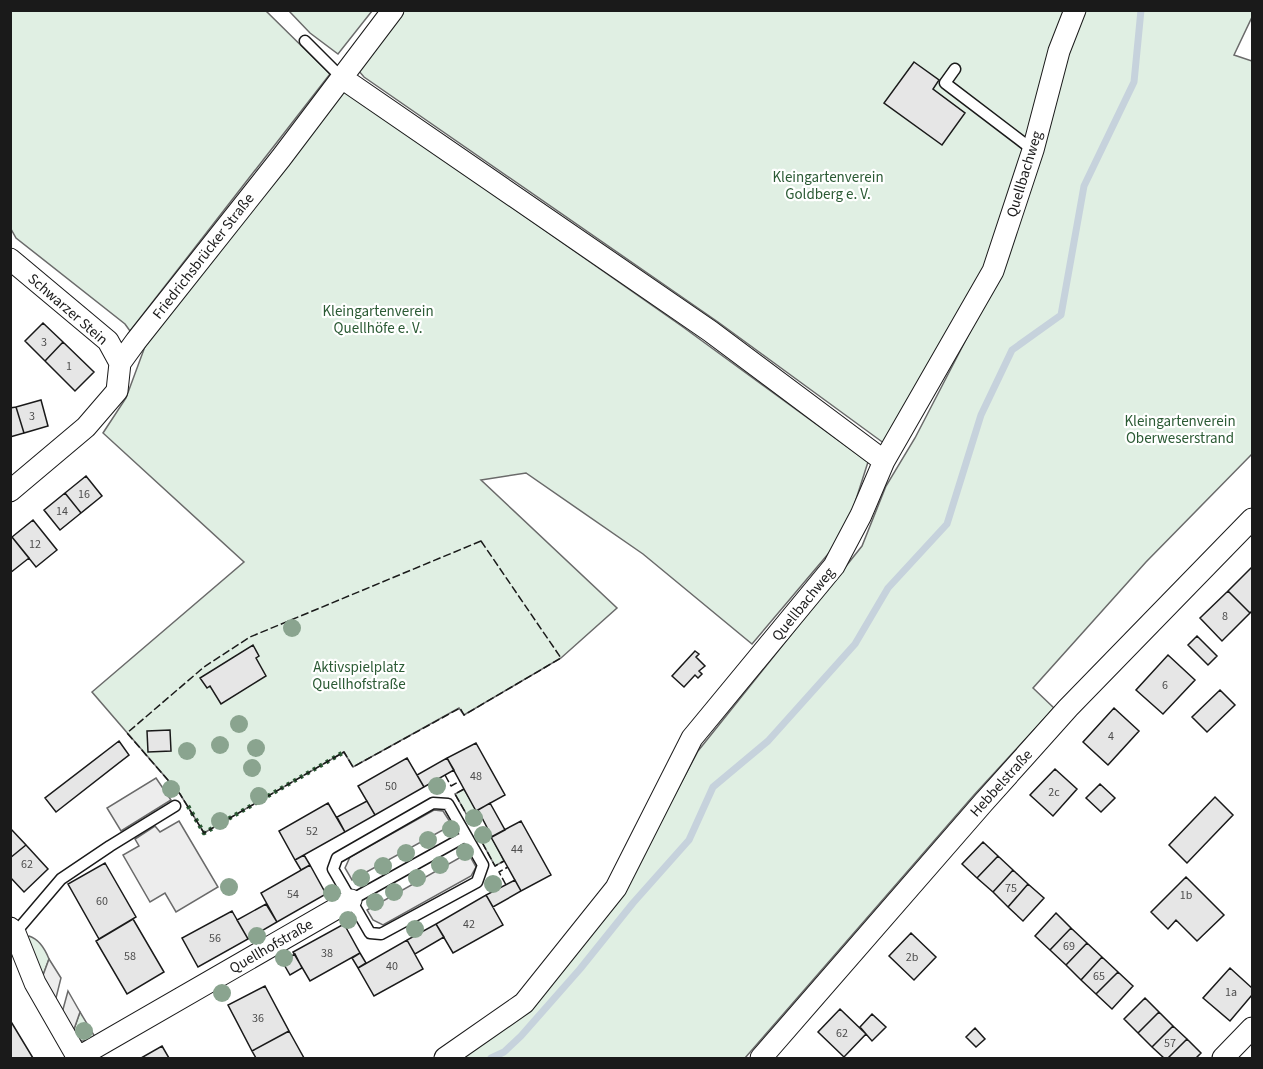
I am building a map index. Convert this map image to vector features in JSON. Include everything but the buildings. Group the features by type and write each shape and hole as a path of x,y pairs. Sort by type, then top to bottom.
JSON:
{"street":[{"name":"Friedrichsbrücker Straße","path":"10,491 86,427 117,391 120,363 393,10"},
{"name":"Quellbachweg","path":"445,1059 524,1003 616,888 692,738 834,566 861,515 884,461 993,271 1032,150 1059,51 1075,10"},
{"path":"342,78 710,331 884,461"},
{"name":"Schwarzer Stein","path":"10,259 108,342 120,363"},
{"path":"10,473 32,474"},
{"name":"Hebbelstraße","path":"762,1059 1068,708 1252,519"},
{"name":"Quellhofstraße","path":"13,930 34,983 78,1058 351,900"},
{"path":"1223,1059 1252,1031"}],"lane":[{"path":"305,41 342,78"},
{"path":"955,69 945,83 1032,150"},
{"path":"433,803 448,804 483,865 477,882 381,934 370,933 351,900 333,869 337,858 433,803"},
{"path":"13,930 61,879 175,806"},
{"name":"Quellhofstraße","path":"351,900 466,836"}],"green space":[{"path":"11,10 266,11 330,74 130,331 125,324 16,238 11,229"},
{"path":"289,11 372,11 338,54 310,33"},
{"name":"Kleingartenverein Goldberg e. V.","path":"403,11 1070,11 986,266 885,444 718,322 364,77 358,70"},
{"name":"Kleingartenverein Oberweserstrand","path":"1083,11 1252,11 1252,17 1234,55 1252,61 1252,454 1146,562 1033,688 1054,708 974,795 745,1058 457,1058 630,879 698,751 862,546 886,486 915,438 1000,274 1068,50"},
{"path":"343,89 683,327 868,462 852,512 834,547 752,644 643,554 526,473 481,480 617,608 561,658 464,715 459,708 353,767 344,752 204,833 180,794 92,692 244,562 103,433 126,398 147,341"},
{"path":"464,789 482,819 472,824 455,794"},
{"path":"487,828 504,861 495,866 477,833"},
{"path":"29,936 36,939 49,959 42,978 27,938"},
{"path":"80,1012 95,1037 85,1041 77,1038 73,1032"}],"shaded area":[{"path":"156,778 171,800 121,831 107,808"},
{"path":"434,810 443,811 452,825 352,880 345,868 350,857"},
{"path":"179,821 218,887 176,912 165,893 150,902 123,855 139,846 135,839 155,826 160,832"},
{"path":"468,853 476,867 471,876 383,925 373,920 367,910"},
{"path":"49,959 61,978 55,1002 42,978"},
{"path":"68,991 80,1012 73,1032 62,1013"}],"waterway":[{"path":"491,1058 504,1052 521,1036 580,969 633,903 689,840 713,787 768,741 855,644 888,588 947,524 981,415 1012,350 1061,315 1084,186 1134,82 1141,10"}],"hedge":[{"path":"188,806 204,833 344,752"}],"fence":[{"path":"481,541 561,658 464,715 460,708 353,767 344,752 204,833 180,794 127,733 204,667 250,637 481,541"},
{"path":"445,775 451,786 460,781"},
{"path":"464,789 455,794 472,824 482,819"},
{"path":"487,828 477,833 495,866 504,861"},
{"path":"506,885 499,872 508,867"}],"park label":[{"name":"Kleingartenverein Quellhöfe e. V.","path":"378,320"},
{"name":"Aktivspielplatz Quellhofstraße","path":"359,676"}]}
